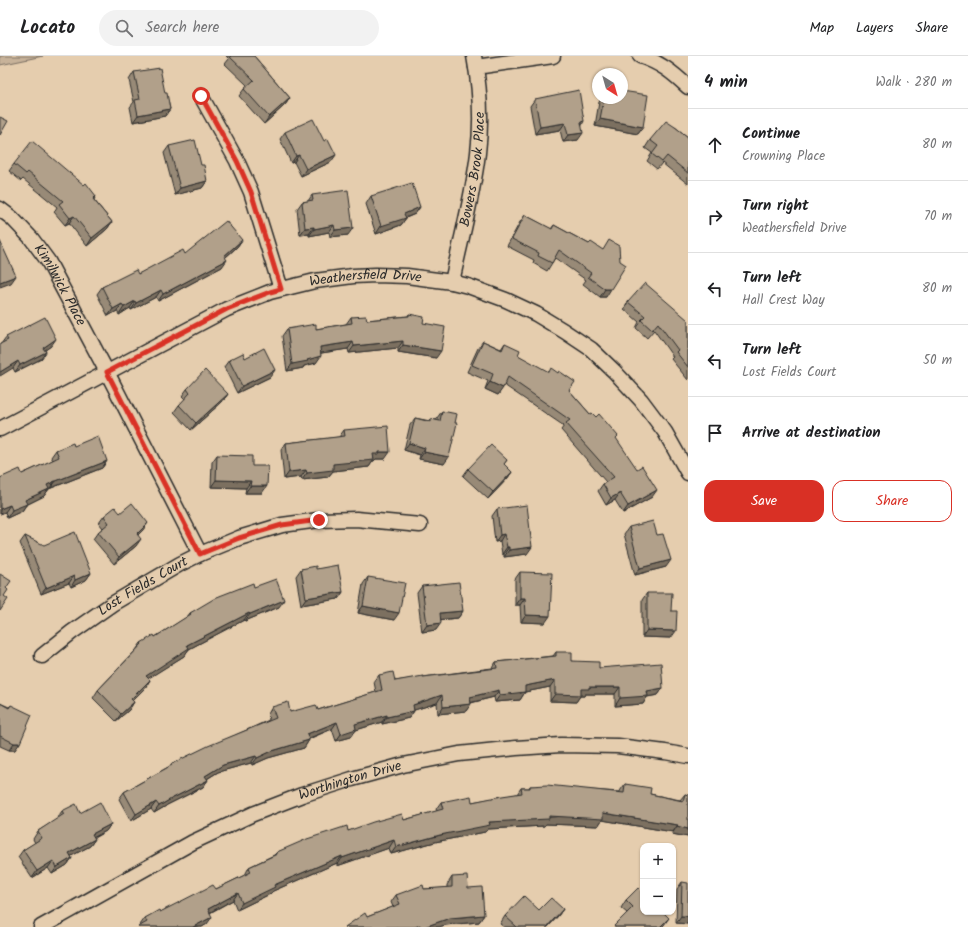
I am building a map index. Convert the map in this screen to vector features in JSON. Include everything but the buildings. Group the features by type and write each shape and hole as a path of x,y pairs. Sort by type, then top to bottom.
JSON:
{"street":[{"path":"475,62 553,56"},
{"path":"640,56 652,60 671,71 688,87"},
{"name":"Bowers Brook Place","path":"452,282 474,181 478,152 480,123 479,86 475,62"},
{"path":"201,96 237,161 251,192 281,289"},
{"name":"Kimilwick Place","path":"0,209 12,218 31,238 48,261 107,372 200,554"},
{"name":"Weathersfield Drive","path":"0,429 227,309 270,292 315,281 353,276 407,276 452,282 468,286 506,300 536,314 590,349 614,371 641,400 665,432 688,473"},
{"name":"Lost Fields Court","path":"42,656 72,632 112,604 180,564 239,538 282,525 319,520 356,519 420,525"},
{"name":"Worthington Drive","path":"41,927 193,842 253,814 302,795 403,765 466,754 516,748 561,745 618,746 688,756"}],"shaded area":[{"path":"0,56 43,56 0,65"}],"route":[{"path":"201,96 237,161 251,192 281,289 227,309 107,372 200,554 239,538 282,525 319,520"}]}
